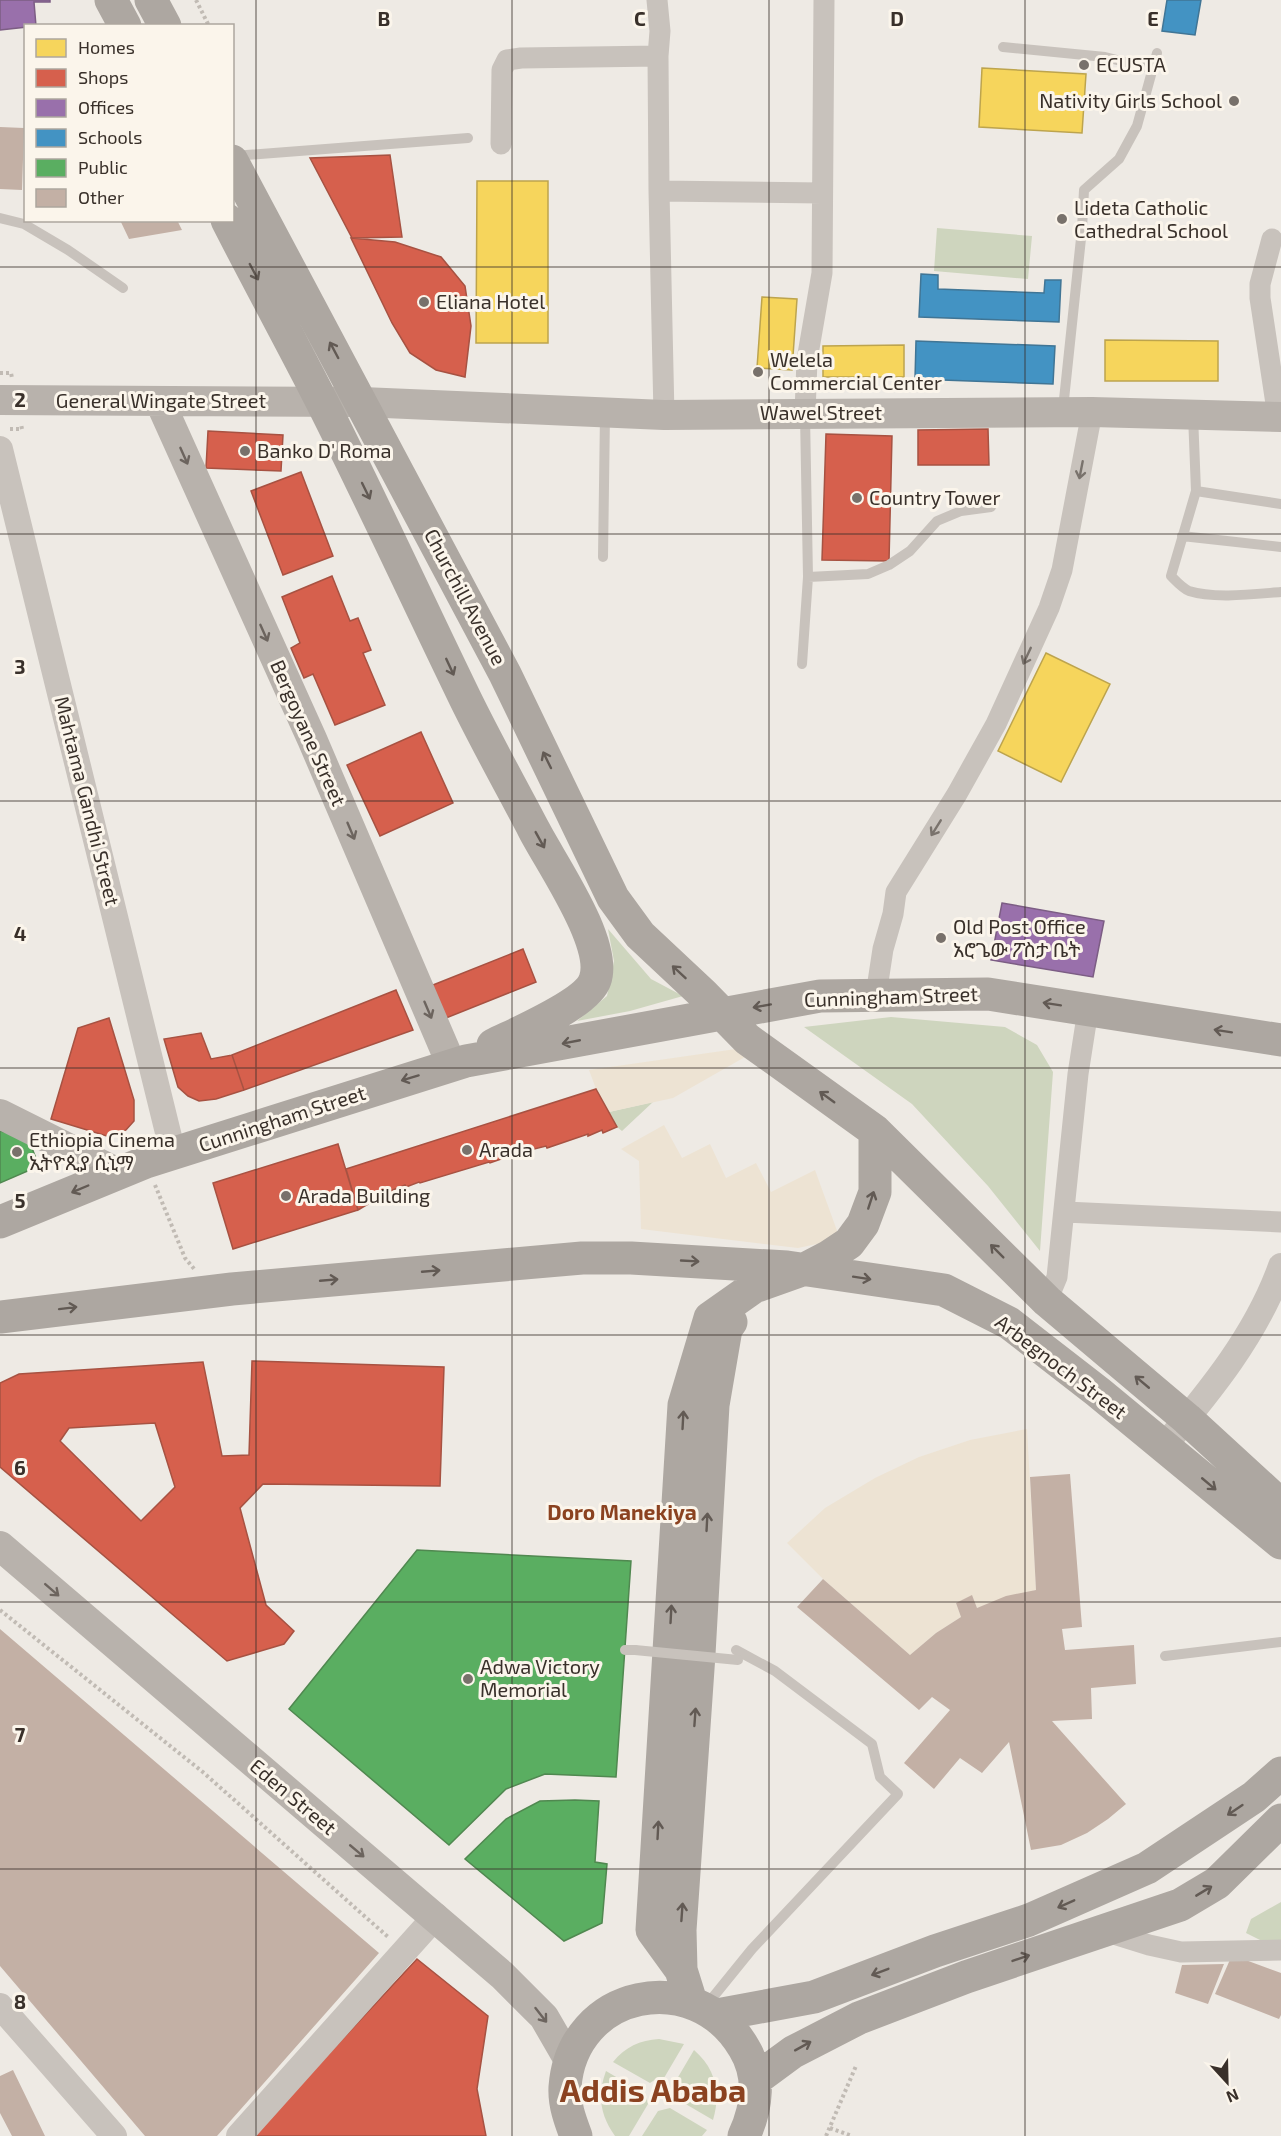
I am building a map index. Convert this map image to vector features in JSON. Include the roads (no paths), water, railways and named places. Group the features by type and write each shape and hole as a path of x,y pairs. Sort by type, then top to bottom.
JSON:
{"main road":[{"path":"111,0 124,24"},
{"path":"151,0 164,24"},
{"name":"Churchill Avenue","path":"234,165 505,674 614,898 651,947 703,994 720,1014 747,1039 875,1131"},
{"name":"Churchill Avenue","path":"227,222 322,401 462,693 589,934 597,961 596,980 589,991 574,1003"},
{"name":"General Wingate Street","path":"0,400 362,402"},
{"name":"Bergoyane Street","path":"160,402 459,1064"},
{"name":"Wawel Street","path":"362,402 664,415 1092,412 1279,417"},
{"name":"Cunningham Street","path":"0,1222 146,1163 459,1064 820,996 988,994 1281,1040"},
{"name":"Cunningham Street","path":"459,1064 574,1003"},
{"path":"0,1114 146,1163"},
{"path":"744,2136 751,2120 755,2100 755,2080 748,2055 735,2033 704,2008 681,1970 681,1930 713,1405 726,1329 754,1287 805,1269 828,1257 849,1243 863,1224 874,1192 875,1131"},
{"name":"Arbegnoch Street","path":"875,1131 1047,1301 1187,1419 1281,1505"},
{"name":"Arbegnoch Street","path":"0,1317 213,1291 582,1258 631,1258 805,1269 944,1290 1009,1323 1098,1392 1281,1543"},
{"name":"Eden Street","path":"0,1546 301,1804 436,1916 544,2017 570,2062"},
{"path":"576,2136 568,2114 565,2088 570,2062 583,2035 618,2007 638,2000 665,1997 704,2008 814,1997 934,1951 1029,1920 1147,1868 1254,1797 1281,1773"},
{"path":"755,2080 793,2052 859,2018 966,1977 1180,1905 1217,1883 1281,1820"}],"street":[{"path":"657,0 660,31 658,191 664,415"},
{"path":"805,413 807,360 822,273 824,0"},
{"path":"501,144 502,70 507,60 658,56"},
{"path":"658,191 822,193"},
{"path":"1272,239 1260,284 1260,298 1279,417"},
{"path":"876,995 896,892 957,794 996,724 1049,608 1062,570 1092,412"},
{"name":"Mahtama Gandhi Street","path":"0,449 146,1163"},
{"path":"1047,1301 1057,1277 1078,1074 1088,1010"},
{"path":"1065,1212 1281,1222"},
{"path":"1164,1446 1236,1354 1273,1288 1281,1266"},
{"path":"239,2136 436,1916"},
{"path":"1104,1931 1140,1943 1181,1952 1281,1950"},
{"path":"0,2006 114,2136"}],"lane":[{"path":"1003,47 1105,57 1153,69"},
{"path":"1063,413 1084,190 1119,159 1137,126 1156,53"},
{"path":"234,156 468,138"},
{"path":"0,218 24,224 68,250 123,288"},
{"path":"802,664 808,577 805,413"},
{"path":"603,557 606,414"},
{"path":"1192,415 1196,491 1171,576 1189,591 1229,596 1281,592"},
{"path":"1196,491 1281,504"},
{"path":"808,577 868,574 889,565 910,551 937,521 961,511 990,507"},
{"path":"1182,536 1281,548"},
{"path":"587,1247 631,1258"},
{"path":"1165,1656 1281,1642"},
{"path":"630,1650 737,1655 775,1671 872,1744 880,1777 898,1794 752,1949 704,2008"}],"place":[{"name":"ECUSTA","path":"1084,65"},
{"name":"Nativity Girls School","path":"1234,101"},
{"name":"Lideta Catholic Cathedral School","path":"1062,219"},
{"name":"Eliana Hotel","path":"424,302"},
{"name":"Welela Commercial Center","path":"758,372"},
{"name":"Banko D' Roma","path":"245,451"},
{"name":"Country Tower","path":"857,498"},
{"name":"Old Post Office አሮጌው ፖስታ ቤት","path":"941,938"},
{"name":"Arada","path":"467,1150"},
{"name":"Ethiopia Cinema ኢትዮጲያ ሲኒማ","path":"17,1152"},
{"name":"Arada Building","path":"286,1196"},
{"name":"Adwa Victory Memorial","path":"468,1679"}],"district":[{"name":"Doro Manekiya","path":"622,1513"},
{"name":"Addis Ababa","path":"653,2091"}]}
